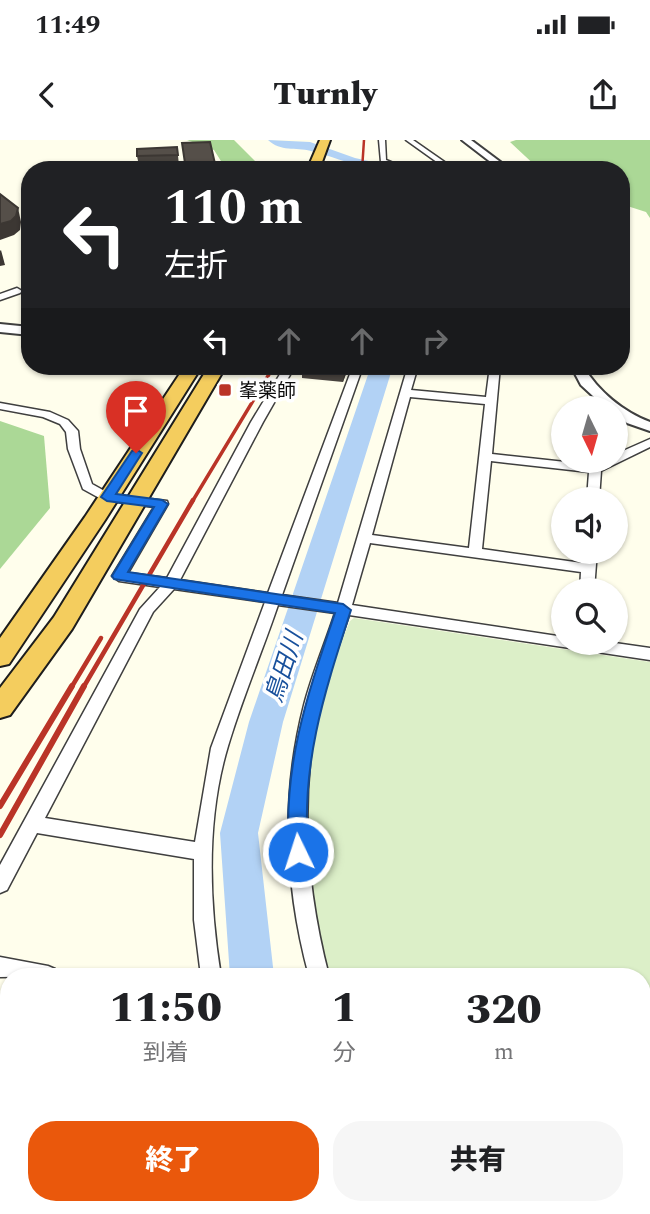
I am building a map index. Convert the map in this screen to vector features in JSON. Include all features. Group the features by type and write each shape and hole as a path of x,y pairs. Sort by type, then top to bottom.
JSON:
{"highway":[{"path":"0,657 187,375"},
{"path":"0,708 63,623 212,375"}],"street":[{"path":"382,140 383,161"},
{"path":"409,140 440,161"},
{"path":"466,140 495,161"},
{"path":"0,297 17,291"},
{"path":"0,328 21,330"},
{"path":"0,884 147,609 171,583 285,375"},
{"path":"210,968 204,852 208,793 219,748 355,375"},
{"path":"317,968 309,940 299,873 295,810 312,706 337,609 364,537 410,375"},
{"path":"475,553 494,375"},
{"path":"582,375 601,396"},
{"path":"405,393 491,401"},
{"path":"0,405 46,414 64,422 72,430 87,486 107,497 162,504 119,576 551,640"},
{"path":"628,417 650,427"},
{"path":"628,454 650,443"},
{"path":"485,457 551,464"},
{"path":"364,537 588,568"},
{"path":"588,564 588,578"},
{"path":"628,651 650,654"},
{"path":"33,824 204,852"}],"green space":[{"path":"187,140 234,140 255,161 221,161 214,150"},
{"path":"650,140 650,218 646,212 630,207 630,161 530,161 510,142"},
{"path":"0,421 44,436 50,508 0,569"},
{"path":"354,618 551,647 551,655 603,655 650,662 650,968 325,968 311,910 304,842 304,807 311,739 317,706 350,621"}],"building":[{"path":"210,142 214,161 185,161 182,143"},
{"path":"177,147 178,155 137,156 137,149"},
{"path":"0,194 18,208 11,221 0,224"}],"waterway":[{"name":"鳥田川","path":"275,140 286,145 310,146 351,161"},
{"name":"鳥田川","path":"251,968 239,833 266,722 379,375"}],"railway":[{"path":"363,161 364,140"},
{"path":"192,502 269,375"},
{"path":"83,688 193,500"},
{"path":"71,688 101,638"},
{"path":"0,806 72,686"},
{"path":"0,835 84,686"}],"place":[{"name":"峯薬師","path":"225,390"}],"route":[{"path":"136,453 107,497 162,504 119,576 343,610 312,706 301,760 295,810 298,852"}]}
